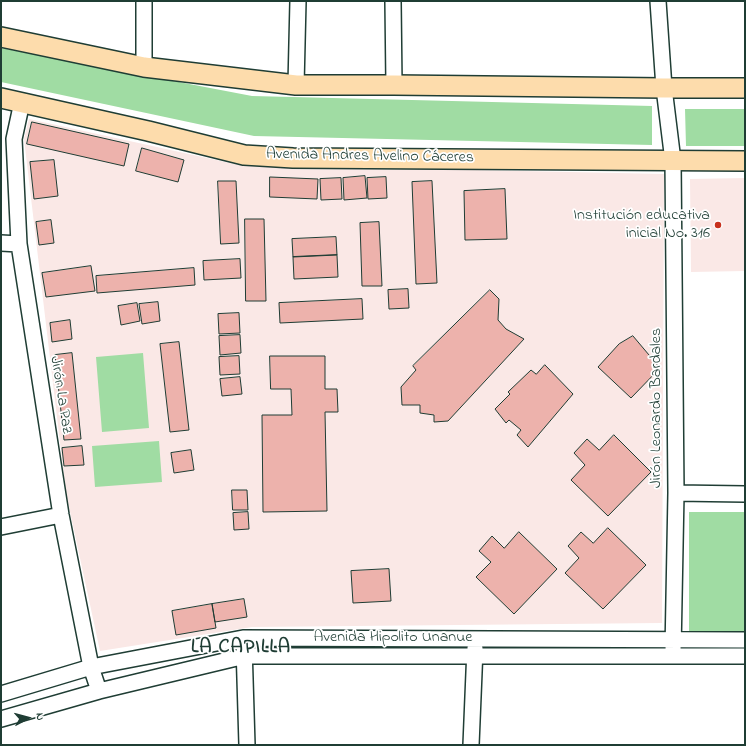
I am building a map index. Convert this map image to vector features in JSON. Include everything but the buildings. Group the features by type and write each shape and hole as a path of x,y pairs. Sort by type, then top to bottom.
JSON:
{"main road":[{"path":"1,37 144,67 296,85 745,88"},
{"name":"Avenida Andres Avelino Cáceres","path":"1,98 244,154 293,158 745,161"}],"street":[{"path":"144,1 144,67"},
{"path":"296,85 298,1"},
{"path":"393,1 394,85"},
{"name":"Jirón Leonardo Bardales","path":"658,1 664,88 673,161 676,493 673,656"},
{"name":"Jirón La Paz","path":"22,102 14,139 19,244 61,515 92,668 99,690"},
{"path":"1,243 19,244"},
{"path":"676,493 745,494"},
{"path":"1,527 61,515"},
{"path":"243,638 245,656 247,745"},
{"name":"Avenida Hipolito Unanue","path":"1,694 92,668 243,638 745,640"},
{"path":"471,745 475,639"},
{"name":"Avenida Hipolito Unanue","path":"1,719 99,690 245,656 745,656"},
{"path":"61,676 69,700"}],"shaded area":[{"path":"29,119 239,165 664,174 662,623 252,627 100,651 66,493 24,139"},
{"name":"Institución educativa inicial No. 316","path":"745,178 745,271 691,272 690,179"}],"green space":[{"path":"1,48 252,96 652,106 652,145 254,136 1,82"},
{"path":"685,109 745,109 745,146 686,146"},
{"path":"143,353 149,428 102,432 96,357"},
{"path":"159,441 162,482 95,487 92,446"},
{"path":"689,512 745,512 745,636 689,636"}],"place":[{"name":"Institución educativa inicial No. 316","path":"718,225"}],"district":[{"name":"LA CAPILLA","path":"241,649"}]}
